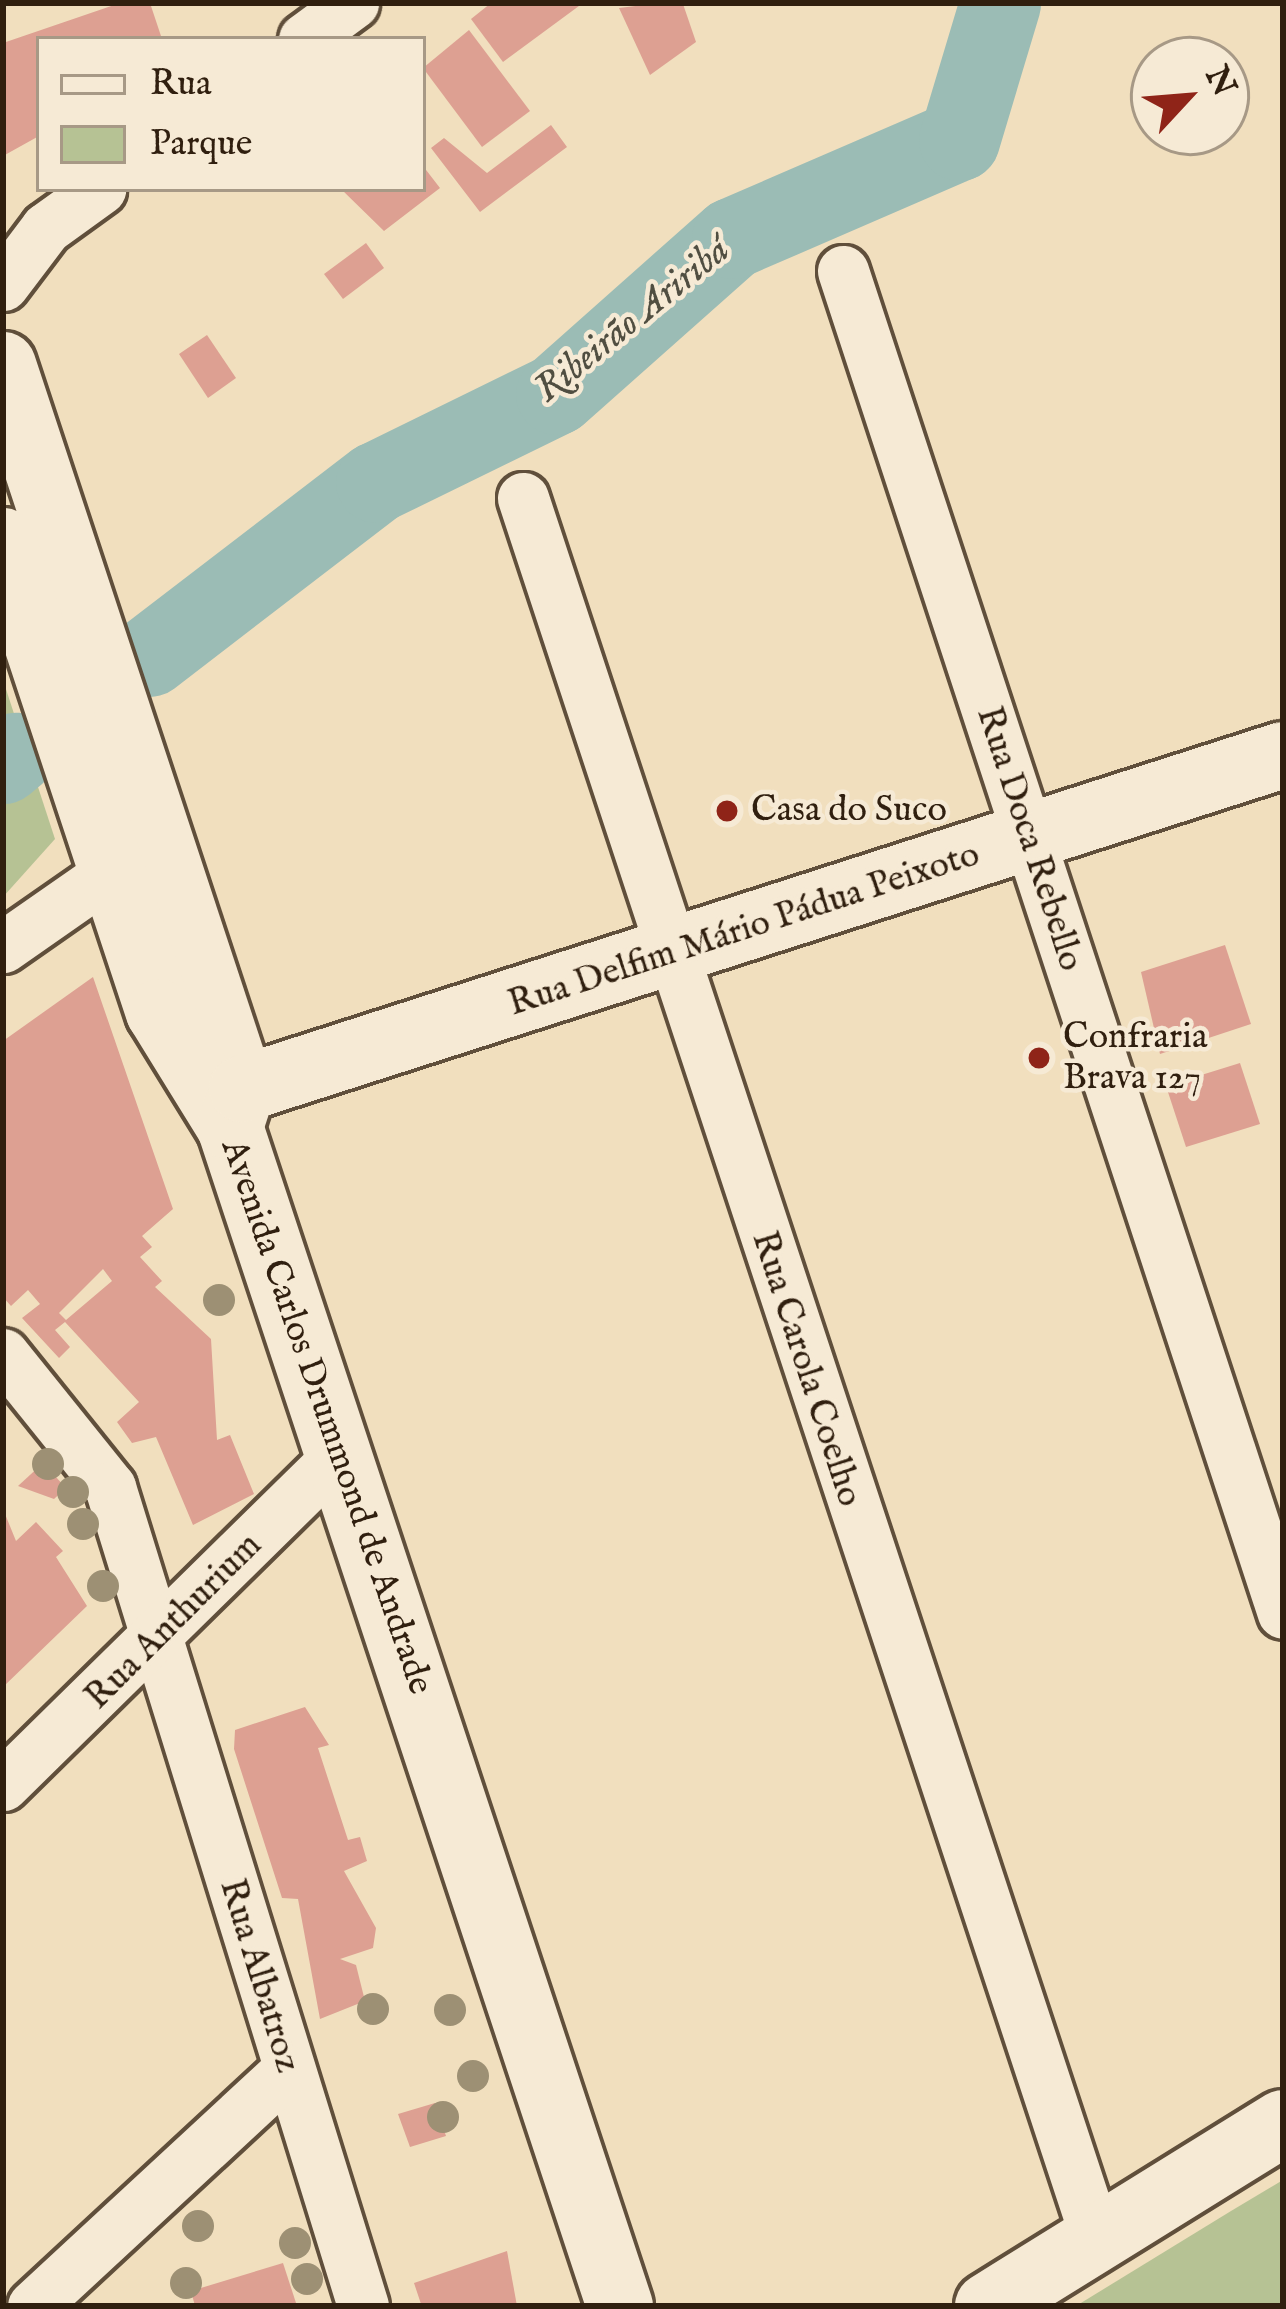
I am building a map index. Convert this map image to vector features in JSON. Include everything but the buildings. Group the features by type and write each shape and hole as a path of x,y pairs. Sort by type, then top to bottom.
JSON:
{"main road":[{"name":"Avenida Carlos Drummond de Andrade","path":"3,364 142,776 340,1454 620,2306"},
{"name":"Avenida Carlos Drummond de Andrade","path":"3,541 159,1012 236,1108"},
{"name":"Rua Delfim Mário Pádua Peixoto","path":"236,1108 668,956 1283,755"},
{"path":"988,2306 1283,2123"}],"street":[{"path":"308,36 353,3"},
{"path":"3,285 25,235 95,192"},
{"name":"Rua Doca Rebello","path":"843,271 1283,1613"},
{"name":"Rua Carola Coelho","path":"524,497 668,956 1096,2238"},
{"path":"3,947 112,872 137,837 142,776"},
{"name":"Rua Albatroz","path":"3,1354 101,1469 363,2306"},
{"name":"Rua Anthurium","path":"3,1785 157,1646 340,1454"},
{"path":"33,2306 288,2070"}],"green space":[{"path":"3,680 55,839 3,897"},
{"path":"1283,2180 1283,2306 1076,2306 1231,2211"}],"waterway":[{"name":"Ribeirão Ariribá","path":"149,656 376,482 556,394 732,238 959,140 1000,3"},
{"name":"Ribeirão Ariribá","path":"3,763 15,753"}],"place":[{"name":"Casa do Suco","path":"727,811"},
{"name":"Confraria Brava 127","path":"1039,1058"}]}
